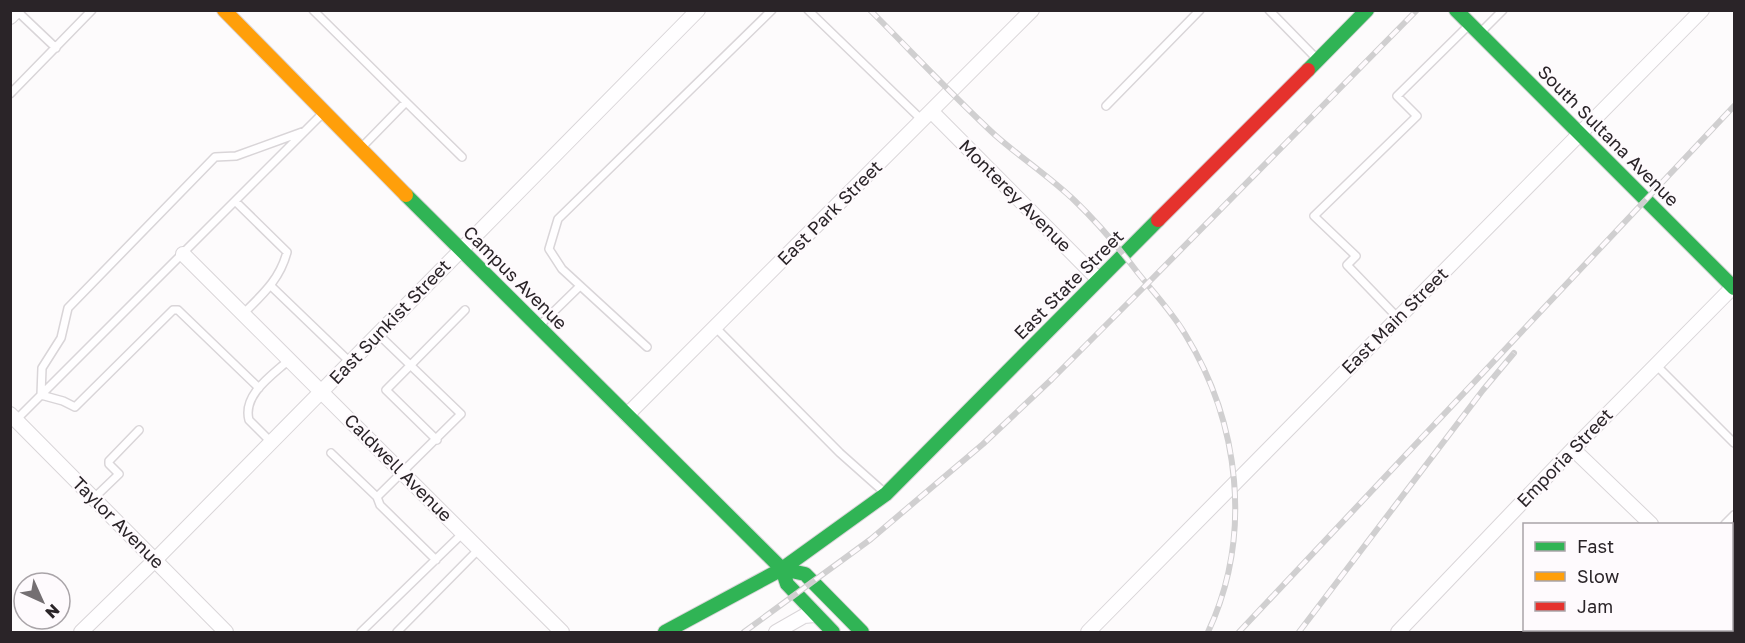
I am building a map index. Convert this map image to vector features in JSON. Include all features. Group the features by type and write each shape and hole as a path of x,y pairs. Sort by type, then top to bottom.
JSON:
{"street":[{"name":"Campus Avenue","path":"224,10 460,250 783,569 788,584 833,633"},
{"name":"East Sunkist Street","path":"81,633 698,10"},
{"name":"East Park Street","path":"627,415 1032,10"},
{"name":"East State Street","path":"665,633 783,569 886,494 1367,10"},
{"name":"South Sultana Avenue","path":"1456,10 1579,134 1731,281"},
{"name":"East Main Street","path":"1088,633 1702,10"},
{"path":"10,17 17,11"},
{"name":"Monterey Avenue","path":"927,117 1098,279"},
{"name":"Caldwell Avenue","path":"183,254 562,633"},
{"name":"Emporia Street","path":"1398,633 1656,365 1731,281"},
{"name":"Taylor Avenue","path":"13,417 226,633"},
{"path":"1573,449 1650,523"},
{"name":"Campus Avenue","path":"783,569 805,574 858,629"},
{"path":"776,633 804,616 815,615"}],"lane":[{"path":"10,94 92,10"},
{"path":"313,10 462,157"},
{"path":"647,347 562,269 549,249 558,219 772,10"},
{"path":"808,10 927,117"},
{"path":"1106,106 1200,10"},
{"path":"1269,10 1317,60"},
{"path":"1398,318 1347,266 1356,256 1314,216 1417,116 1397,96 1474,29 1503,10"},
{"path":"17,11 56,48"},
{"path":"360,149 406,102"},
{"path":"13,417 41,395 324,112"},
{"path":"41,395 42,368 61,338 68,308 215,157 236,156 305,131"},
{"path":"236,202 287,252 284,265 271,286 244,313"},
{"path":"271,286 350,362"},
{"path":"538,327 580,286"},
{"path":"41,395 75,407 173,310 178,310 259,388"},
{"path":"437,440 386,390 465,310"},
{"path":"715,327 840,453 886,494"},
{"path":"377,497 461,414 378,334"},
{"path":"271,442 249,420 249,404 259,388 290,359"},
{"path":"1656,365 1734,443"},
{"path":"94,498 119,474 109,464 109,461 140,430"},
{"path":"331,453 377,497 380,505 436,560"},
{"path":"361,633 463,533"},
{"path":"398,633 479,549"}],"railway":[{"path":"870,10 995,135 1084,209 1169,310 1204,368 1218,405 1228,442 1234,480 1235,519 1231,557 1222,595 1208,632"},
{"path":"744,632 871,539 983,444 1052,379 1417,10"},
{"path":"1239,632 1734,106"},
{"path":"1299,632 1483,390 1514,353"}],"traffic: fast":[{"path":"1308,70 1367,10"},
{"path":"1456,10 1734,288"},
{"path":"406,195 782,569 787,584 833,632"},
{"path":"665,632 782,569 886,494 1158,220"},
{"path":"782,569 805,574 862,632"}],"traffic: slow":[{"path":"224,10 406,195"}],"traffic: jam":[{"path":"1158,220 1308,70"}]}
